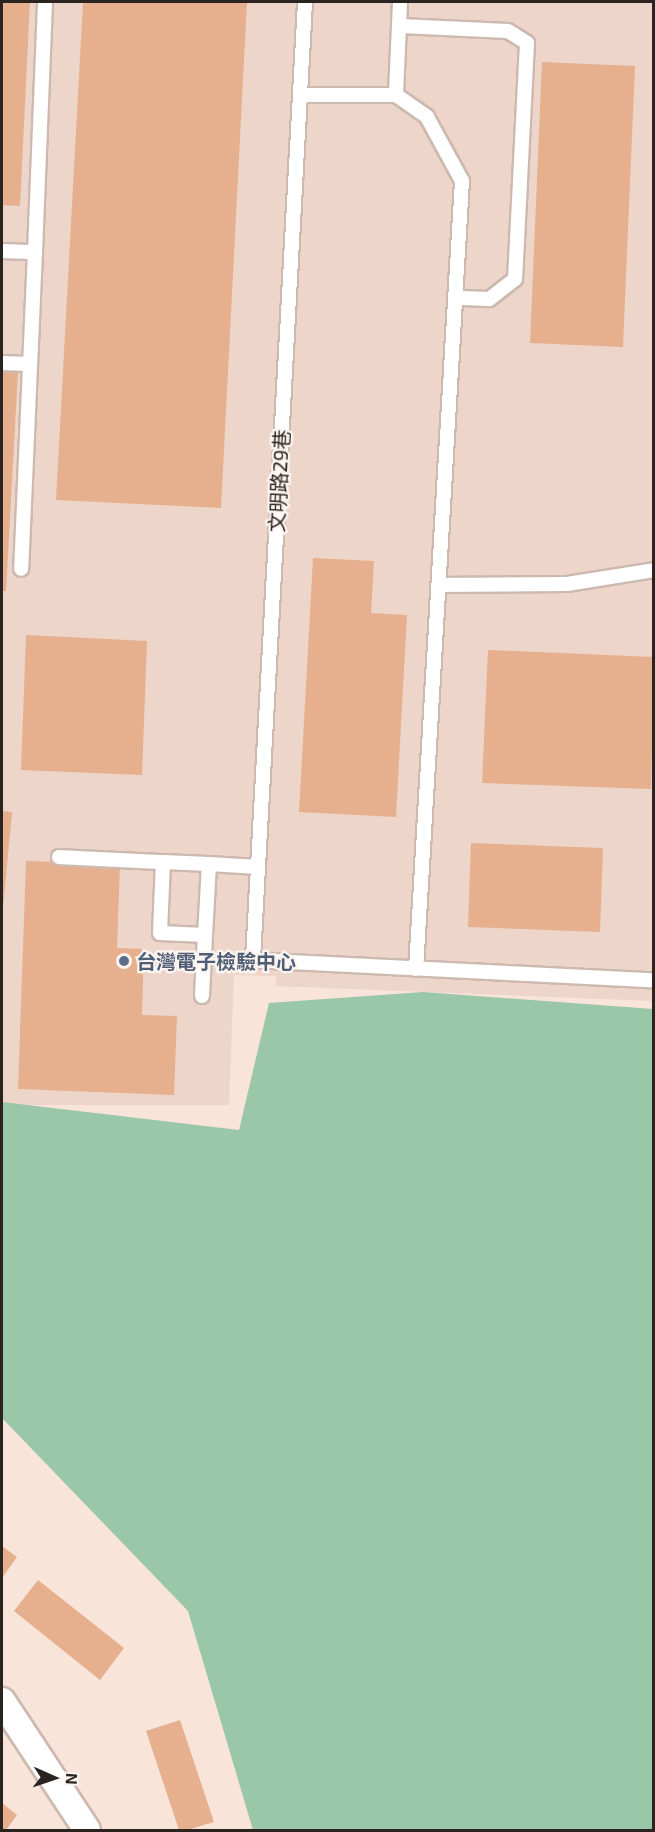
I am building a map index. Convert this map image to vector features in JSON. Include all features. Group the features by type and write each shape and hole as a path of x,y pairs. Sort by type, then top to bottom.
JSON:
{"street":[{"path":"2,1701 81,1827"}],"lane":[{"path":"21,569 45,2"},
{"name":"文明路29巷","path":"305,2 253,960 416,969"},
{"path":"396,95 400,2"},
{"path":"400,26 508,31 527,43 515,279 489,299 455,298"},
{"path":"300,95 396,95 427,117 462,181 416,969 654,980"},
{"path":"2,251 35,252"},
{"path":"2,363 30,364"},
{"path":"439,585 567,584 654,570"},
{"path":"59,857 258,867"},
{"path":"163,862 160,933 205,935"},
{"path":"202,996 209,864"}],"shaded area":[{"path":"2,2 653,2 653,1001 276,986 276,976 234,975 229,1105 2,1105"}],"green space":[{"path":"423,992 653,1009 653,1830 253,1830 188,1611 2,1418 2,1102 239,1130 269,1003"}],"building":[{"path":"2,2 30,2 20,206 2,205"},
{"path":"83,2 247,2 221,508 56,500"},
{"path":"542,62 635,66 623,347 530,343"},
{"path":"2,371 18,372 6,591 2,591"},
{"path":"313,558 374,561 371,613 407,615 396,817 299,812"},
{"path":"26,635 147,641 142,775 21,770"},
{"path":"488,650 654,657 651,789 482,783"},
{"path":"2,811 12,812 3,908 2,908"},
{"path":"471,843 603,848 600,932 468,927"},
{"path":"26,861 120,864 117,948 144,949 142,1015 177,1016 174,1095 18,1089"},
{"path":"2,1546 17,1557 2,1578"},
{"path":"38,1580 124,1648 100,1680 14,1611"},
{"path":"180,1720 214,1822 187,1830 179,1830 146,1731"},
{"path":"2,1803 17,1815 6,1830 2,1830"}],"place":[{"name":"台灣電子檢驗中心","path":"124,961"}]}
